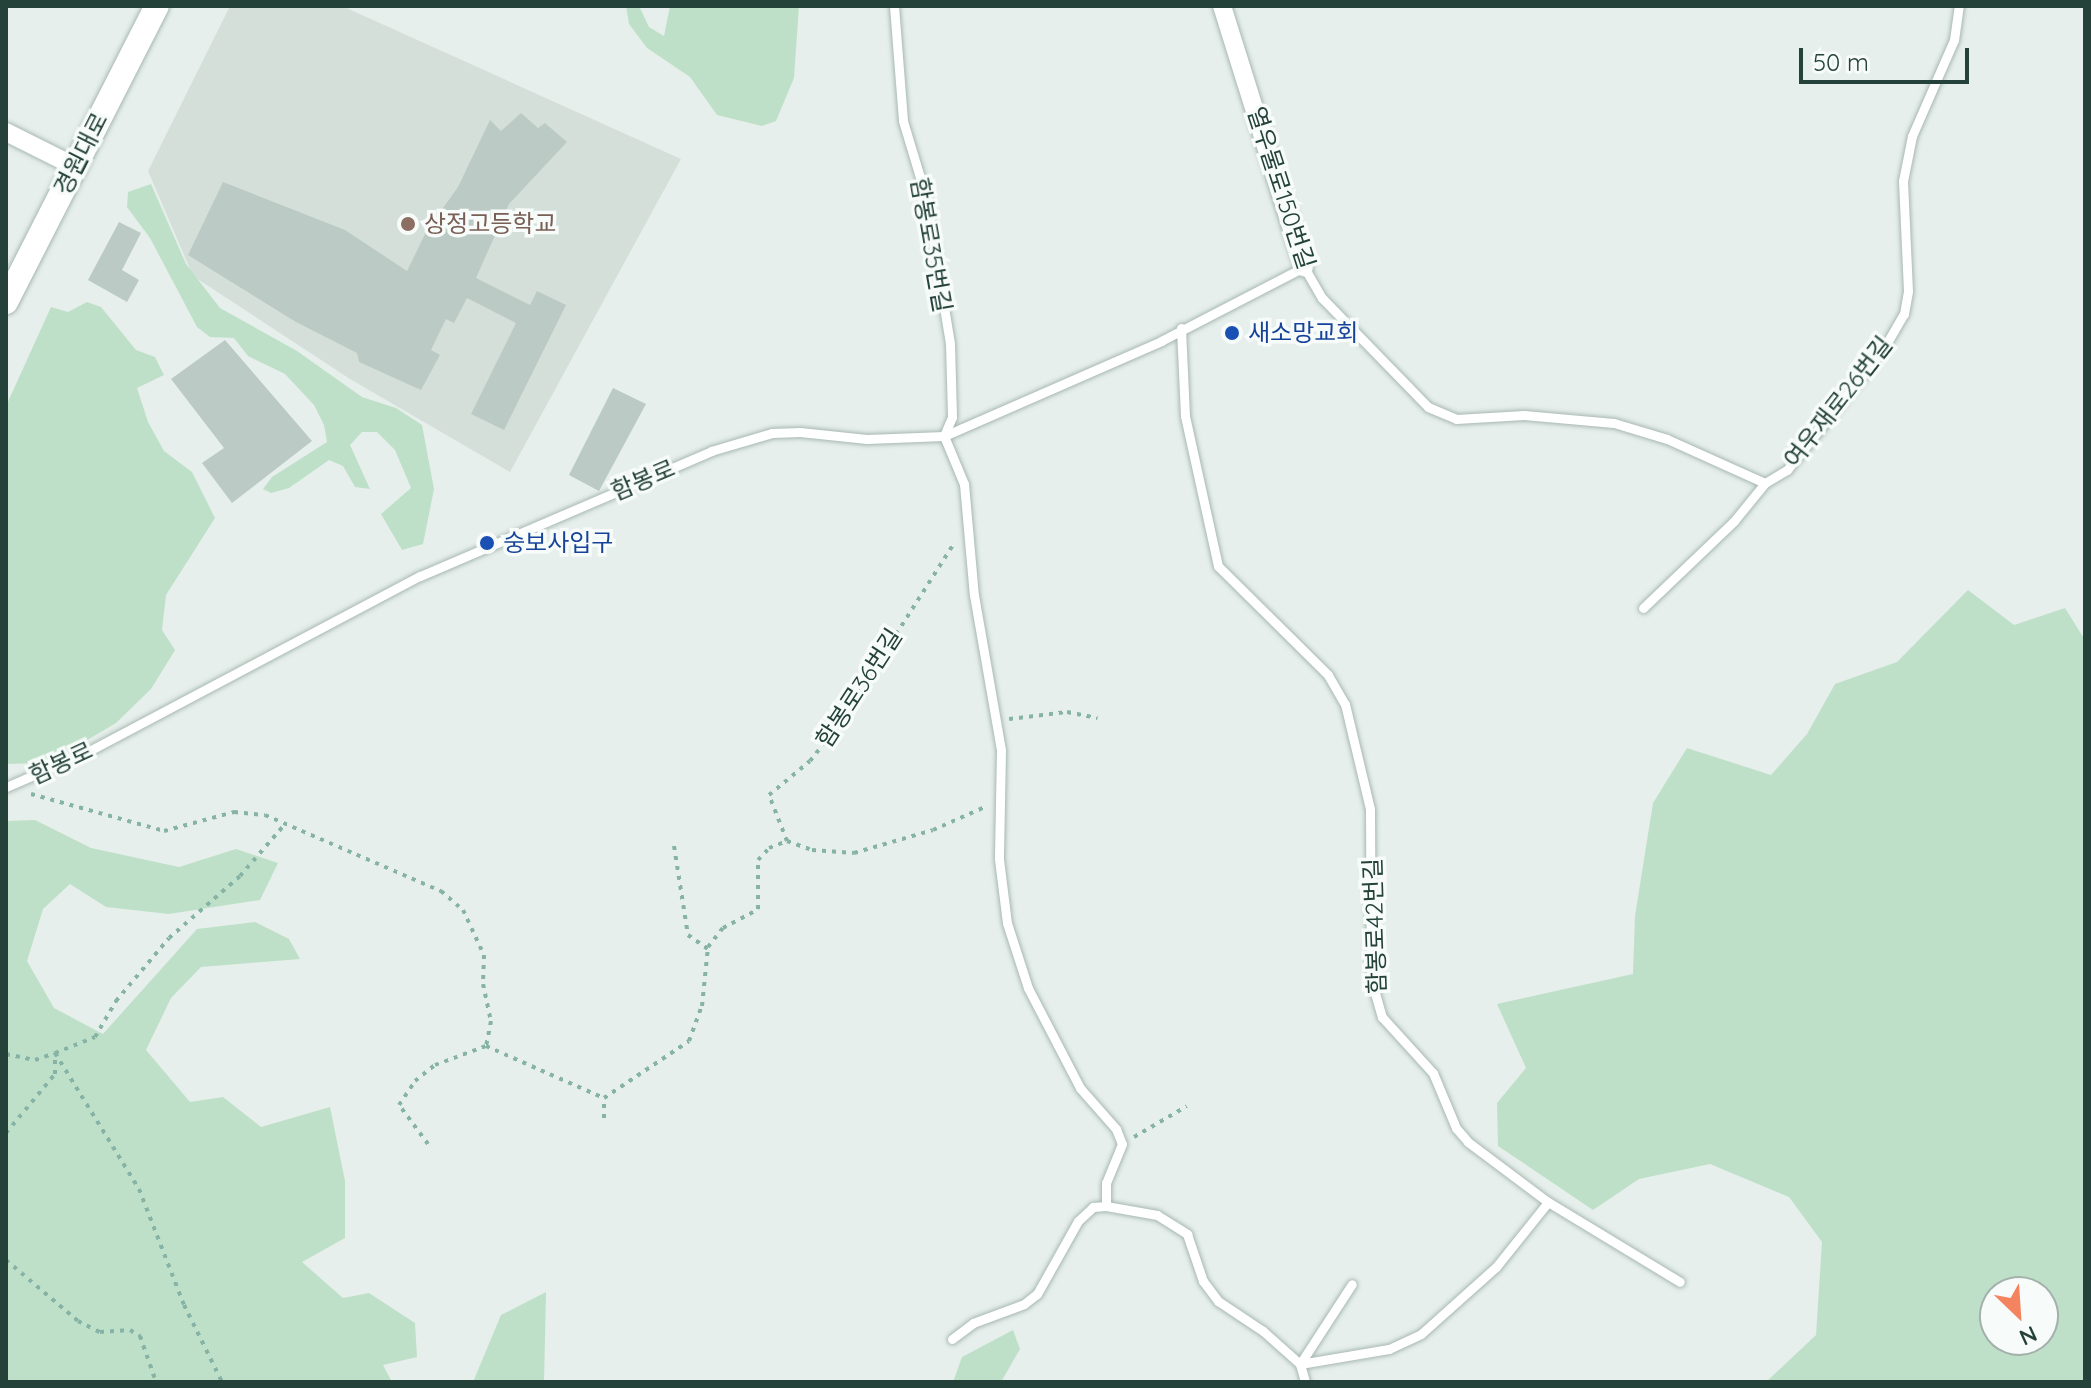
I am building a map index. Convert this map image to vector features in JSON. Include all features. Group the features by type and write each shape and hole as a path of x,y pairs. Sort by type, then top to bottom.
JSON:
{"main road":[{"name":"경원대로","path":"6,302 157,6"}],"street":[{"name":"열우물로150번길","path":"1222,6 1304,267"},
{"path":"6,132 74,166"}],"lane":[{"name":"함봉로35번길","path":"894,6 903,121 926,197 950,344 952,417 944,436"},
{"name":"여우재로26번길","path":"1643,608 1734,521 1765,483 1787,470 1884,348 1904,314 1908,291 1903,181 1912,136 1954,40 1959,6"},
{"name":"함봉로","path":"6,787 420,576 711,451 772,433 867,439 944,436 1181,328 1304,267"},
{"name":"열우물로150번길","path":"1304,267 1322,298 1428,407 1456,419 1524,415 1614,423 1667,439 1765,483"},
{"name":"함봉로42번길","path":"1181,328 1185,416 1218,566 1328,675 1345,704 1370,809 1375,1001 1382,1017 1433,1073 1456,1128 1468,1142 1548,1202 1680,1282"},
{"path":"944,436 964,484 968,535 997,719 1002,800 999,859 1007,923 1028,988 1080,1088 1116,1129 1122,1144 1106,1183 1106,1206"},
{"path":"1300,1364 1389,1349 1421,1334 1496,1267 1548,1202"},
{"path":"952,1339 973,1323 1037,1294 1078,1221 1093,1207 1106,1206 1157,1215 1187,1234 1203,1281 1218,1301 1263,1331 1300,1364 1305,1382"},
{"path":"1300,1364 1352,1284"}],"path":[{"name":"함봉로36번길","path":"787,841 769,795 810,761 837,727 936,567 968,535"},
{"path":"997,719 1036,720 1067,712 1097,718"},
{"path":"22,781 37,799 143,828 164,831 234,812 285,824 441,891 463,910 484,955 483,984 491,1021 486,1046"},
{"path":"604,1098 689,1041 702,1006 708,949 723,928 758,909 758,860 787,841 812,850 854,853 933,830 1002,800"},
{"path":"6,1054 35,1060 95,1037 116,1001 169,938 240,876 285,824"},
{"path":"674,846 688,935 708,949"},
{"path":"428,1144 399,1105 415,1081 435,1065 486,1046 604,1098"},
{"path":"6,1133 55,1074 55,1053"},
{"path":"55,1053 139,1189 184,1305 222,1382"},
{"path":"604,1098 604,1118"},
{"path":"1122,1144 1187,1106"},
{"path":"6,1260 78,1321 100,1332 130,1330 140,1336 156,1382"}],"shaded area":[{"name":"상정고등학교","path":"230,6 342,6 681,159 510,472 350,379 193,276 148,171"}],"green space":[{"path":"626,6 639,6 649,27 664,36 670,6 799,6 794,78 776,121 762,126 717,115 690,77 647,48 629,24"},
{"path":"151,184 186,264 220,308 297,351 362,397 396,408 422,425 434,489 423,544 402,550 381,514 411,488 395,450 377,432 362,432 350,445 370,489 355,487 343,466 329,460 289,488 271,493 263,489 272,477 327,442 324,425 314,405 285,374 248,356 234,338 210,337 197,327 150,238 127,207 128,192"},
{"path":"87,302 101,307 136,350 155,357 164,375 137,388 148,422 164,451 192,472 215,518 166,595 162,630 175,650 151,689 116,723 62,755 40,763 6,764 6,406 51,307 68,312"},
{"path":"1968,590 2014,625 2065,608 2085,640 2085,1382 1766,1382 1816,1335 1822,1242 1789,1197 1710,1164 1639,1179 1593,1210 1498,1146 1497,1103 1526,1068 1497,1004 1633,974 1635,916 1653,803 1687,748 1771,775 1807,734 1835,684 1897,662"},
{"path":"35,820 91,848 179,867 236,849 278,863 260,900 169,914 106,907 70,884 43,909 27,961 54,1008 103,1034 197,929 255,922 289,939 300,959 201,967 171,998 146,1050 190,1102 223,1097 261,1127 330,1107 345,1181 345,1238 302,1262 343,1298 369,1293 415,1323 417,1357 383,1365 392,1382 6,1382 6,821"},
{"path":"546,1292 544,1382 473,1382 501,1315"},
{"path":"1013,1330 1020,1349 1001,1382 953,1382 962,1357"}],"building":[{"path":"521,113 538,128 545,123 567,142 509,204 476,278 530,305 537,291 566,305 504,430 471,414 516,323 467,298 454,323 446,319 431,350 440,355 421,390 359,362 357,353 296,322 188,255 223,182 345,230 407,271 426,232 458,187 490,120 501,131"},
{"path":"119,222 141,233 122,270 139,280 127,302 88,280"},
{"path":"225,340 312,441 232,503 202,463 224,448 171,379"},
{"path":"613,388 646,404 599,491 569,475"}],"place":[{"name":"상정고등학교","path":"408,224"},
{"name":"새소망교회","path":"1232,333"},
{"name":"숭보사입구","path":"487,543"}]}
